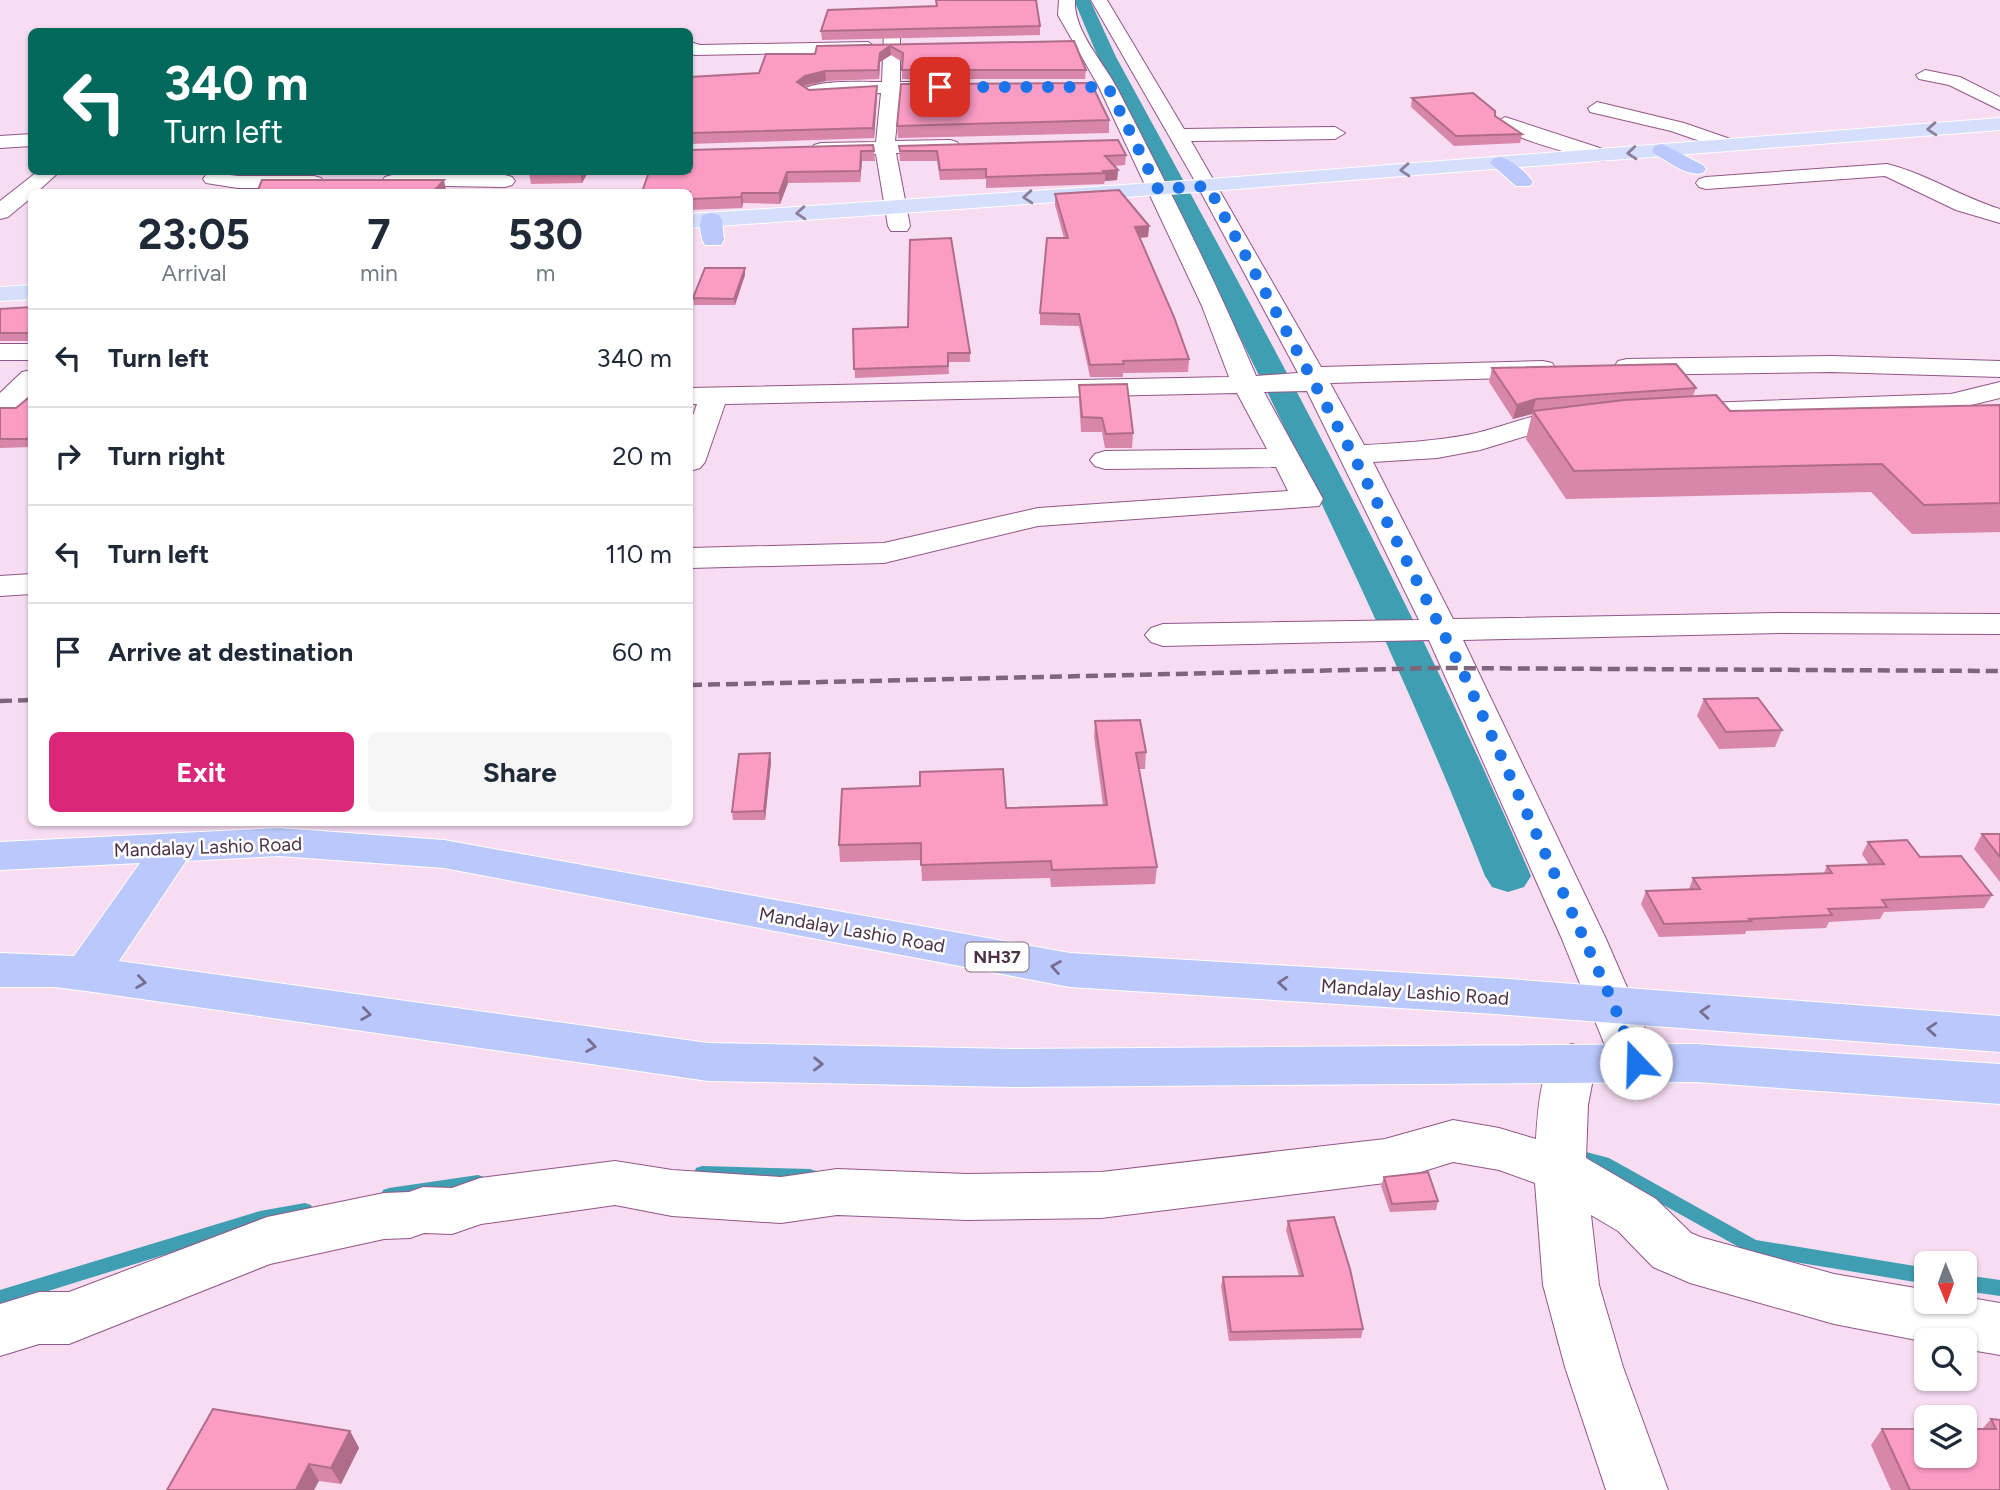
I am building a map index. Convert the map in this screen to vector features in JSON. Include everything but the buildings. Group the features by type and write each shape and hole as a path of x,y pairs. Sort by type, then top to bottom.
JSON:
{"highway":[{"path":"1662,150 1693,174"},
{"name":"Mandalay Lashio Road","path":"0,856 279,842 444,854 1070,970 1614,1005 2000,1034"},
{"path":"86,974 174,847"},
{"path":"0,970 54,970 86,974 708,1062 1567,1084 1636,1063 1696,1063 2000,1084"}],"main road":[{"path":"704,227 1216,197 1499,174 1602,155 2000,124"},
{"path":"1652,172 1693,174 1903,153"},
{"path":"1499,174 1523,182 1549,180"},
{"path":"0,294 28,292"}],"street":[{"path":"693,558 884,553 1038,517 1308,499 1296,465 1214,306 1168,198 1121,141 1096,87 1070,42 1067,0"},
{"path":"1099,0 1128,53 1216,197 1353,462 1432,629 1461,668 1614,1005 1636,1063"},
{"path":"693,47 695,50 897,50 885,148 897,216"},
{"path":"1925,75 1954,81 2000,104"},
{"path":"809,92 842,88 964,86"},
{"path":"1597,108 1677,127 1729,145"},
{"path":"1504,123 1602,155"},
{"path":"1178,135 1335,133"},
{"path":"0,142 28,139"},
{"path":"801,150 968,146"},
{"path":"1693,174 1887,170 1964,205 2000,216"},
{"path":"1693,174 1735,201"},
{"path":"28,189 45,175"},
{"path":"213,179 238,182 330,182"},
{"path":"368,181 505,182"},
{"path":"0,212 28,189"},
{"path":"0,352 28,352"},
{"path":"1598,368 1832,364 2000,369"},
{"path":"693,444 701,396 1253,384 1570,368"},
{"path":"12,402 28,383"},
{"path":"1656,414 1838,404 1951,402 2000,390"},
{"path":"1105,460 1296,465 1353,462 1437,449 1533,425 1602,418"},
{"path":"0,586 28,584"},
{"path":"1163,635 1779,623 2000,624"},
{"path":"1567,1084 1560,1169 1571,1285 1594,1367 1637,1490"},
{"path":"0,1330 39,1318 69,1318 267,1241 384,1216 410,1215 424,1210 452,1211 480,1201 615,1183 672,1192 781,1200 837,1192 967,1197 1101,1195 1385,1161 1453,1141 1499,1149 1560,1169 1637,1215 1672,1250 1690,1259 1834,1299 2000,1329"}],"waterway":[{"path":"1082,0 1107,57 1284,393 1369,562 1457,751 1508,876"},
{"path":"1575,1156 1603,1163 1753,1247 1914,1274"},
{"path":"702,1173 810,1176"},
{"path":"389,1195 478,1182"},
{"path":"0,1298 260,1218 305,1210"},
{"path":"1978,1285 2000,1288"}],"railway":[{"path":"693,685 1436,668 2000,671"},
{"path":"0,701 28,700"}],"route":[{"path":"940,87 1108,87 1158,189 1208,186 1353,455 1461,668 1614,1005 1636,1063"}]}
